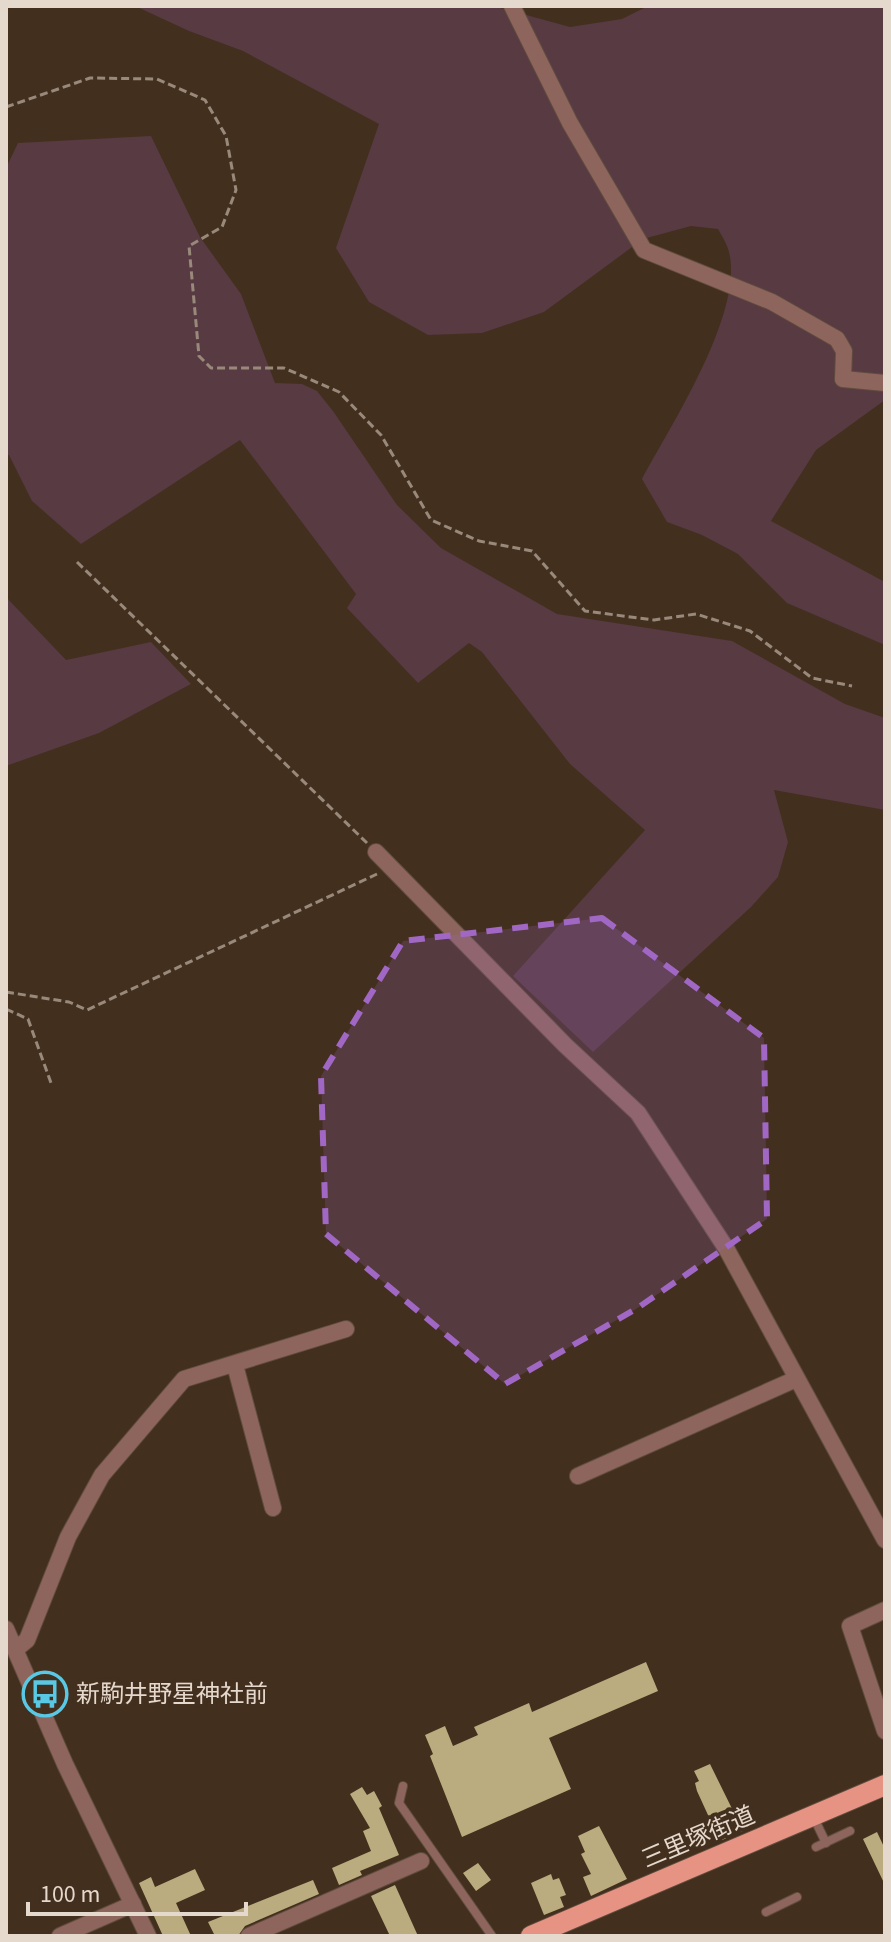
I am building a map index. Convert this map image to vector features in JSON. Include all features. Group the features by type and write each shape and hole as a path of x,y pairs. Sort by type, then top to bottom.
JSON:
{"main road":[{"name":"三里塚街道","path":"531,1936 885,1785"}],"street":[{"path":"512,6 570,123 644,250 772,302 837,339 844,351 843,379 885,383"},
{"path":"376,852 565,1045 638,1113 726,1248 885,1540"},
{"path":"16,1649 27,1640 68,1537 102,1475 184,1379 346,1329"},
{"path":"235,1365 273,1508"},
{"path":"578,1476 796,1379"},
{"path":"885,1610 850,1626 885,1731"},
{"path":"6,1629 65,1764 148,1936"},
{"path":"249,1936 421,1861"},
{"path":"60,1936 133,1904"}],"lane":[{"path":"403,1786 399,1803 492,1936"},
{"path":"814,1817 826,1843"},
{"path":"816,1847 850,1831"},
{"path":"766,1912 797,1897"}],"path":[{"path":"6,107 90,78 157,79 205,100 226,136 236,190 222,227 189,246 199,356 211,368 284,368 339,392 381,435 431,520 479,541 532,551 585,611 654,620 696,614 750,631 812,678 852,686"},
{"path":"77,562 376,852"},
{"path":"6,992 69,1002 87,1010 392,868"},
{"path":"6,1009 28,1019 51,1083"}],"highlighted area":[{"path":"602,918 764,1038 767,1219 636,1309 505,1384 326,1234 321,1076 403,941"}],"shaded area":[{"path":"135,6 493,6 570,27 622,19 648,6 885,6 885,400 816,450 771,521 885,582 885,645 787,603 738,554 702,535 667,522 642,479 702,368 726,306 731,277 729,252 718,229 691,226 643,239 544,312 482,333 428,335 369,302 336,248 379,124 243,51"},
{"path":"151,136 200,237 241,294 275,383 302,384 317,391 397,505 441,548 557,614 732,641 845,704 885,718 885,810 774,790 788,842 778,877 751,907 593,1052 513,976 645,830 570,764 482,652 469,643 418,683 347,608 356,594 240,440 81,544 32,501 9,455 6,455 6,168 18,143"},
{"path":"6,597 66,660 151,642 191,684 99,733 6,766"}],"building":[{"path":"646,1662 658,1691 549,1738 571,1789 462,1837 430,1756 433,1754 425,1735 445,1726 453,1746 478,1735 474,1727 529,1703 532,1712"},
{"path":"710,1764 743,1831 715,1843 709,1828 713,1826 697,1791 695,1783 699,1781 694,1771"},
{"path":"362,1787 367,1795 374,1791 399,1855 360,1871 362,1875 339,1885 332,1868 371,1851 363,1831 370,1828 350,1794"},
{"path":"599,1826 627,1879 591,1896 583,1877 591,1874 581,1854 585,1852 578,1836"},
{"path":"877,1832 885,1849 885,1885 863,1839"},
{"path":"478,1863 491,1880 476,1891 463,1873"},
{"path":"195,1869 205,1890 176,1903 191,1936 163,1936 139,1883 151,1877 155,1887"},
{"path":"551,1874 553,1880 559,1878 566,1895 560,1897 564,1907 544,1915 531,1883"},
{"path":"313,1880 319,1894 245,1926 238,1936 215,1936 208,1922"},
{"path":"395,1885 418,1936 390,1936 371,1896"}],"place":[{"name":"新駒井野星神社前","path":"45,1694"}]}
